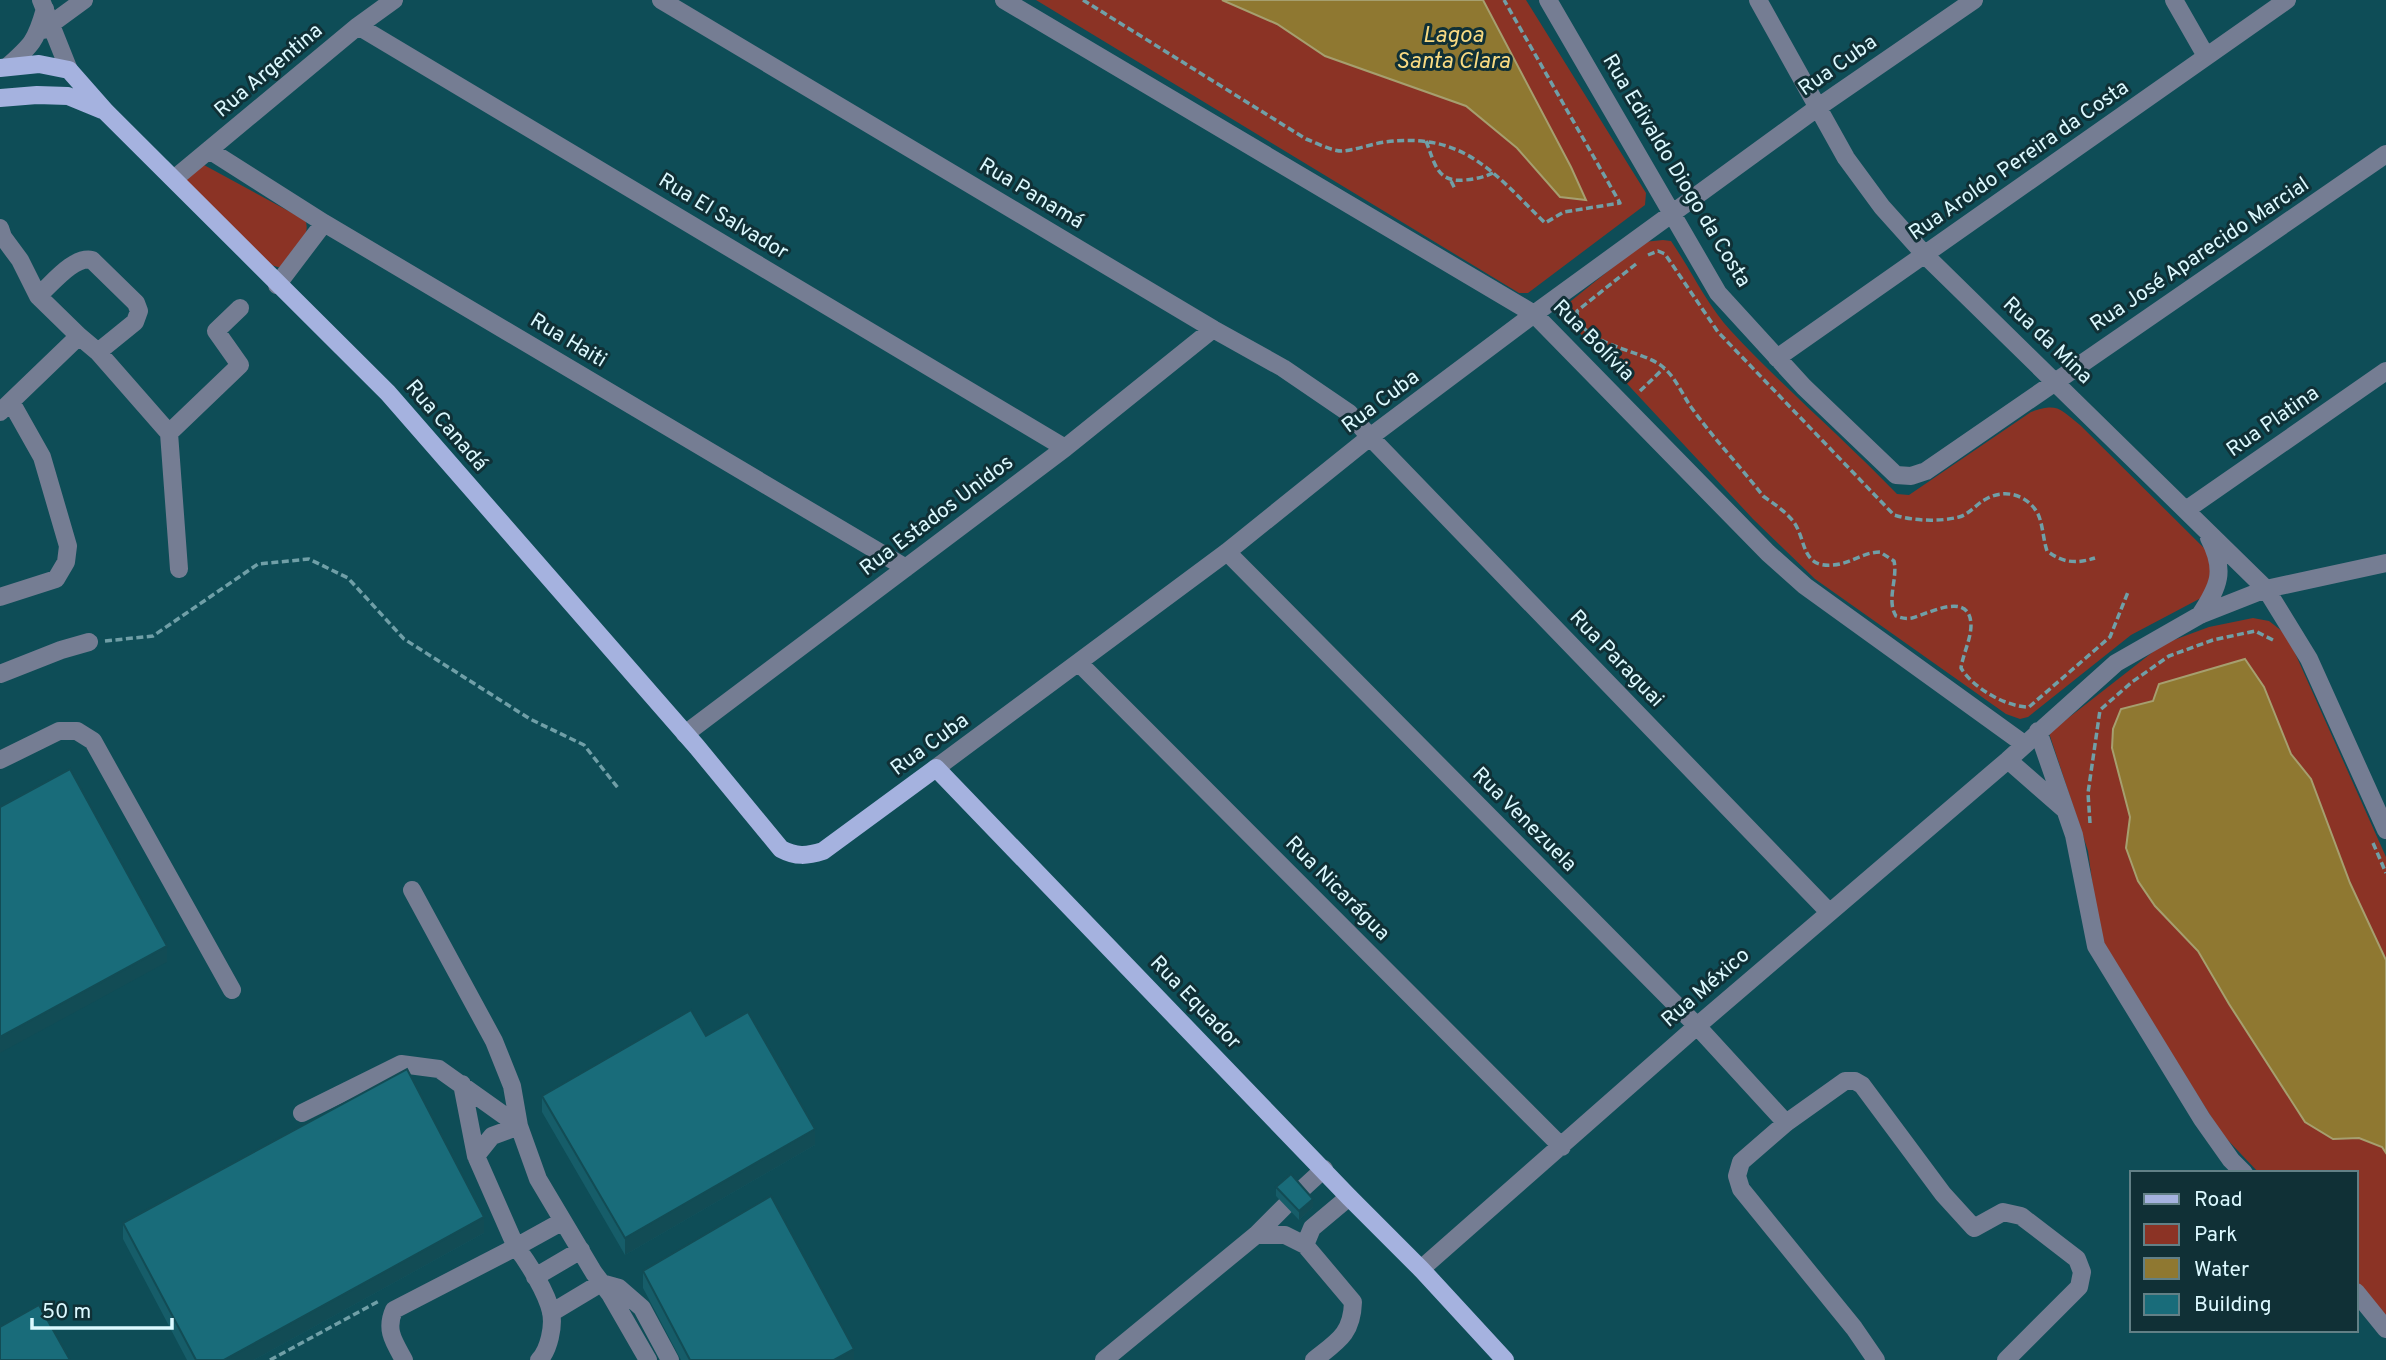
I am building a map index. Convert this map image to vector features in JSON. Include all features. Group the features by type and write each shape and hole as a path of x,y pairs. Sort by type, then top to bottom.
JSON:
{"main road":[{"path":"3,67 39,64 69,69"},
{"name":"Rua Canadá","path":"69,69 106,111 277,285 388,393 685,734 781,849 793,856 808,856 823,851"},
{"path":"0,97 68,96 106,111"},
{"name":"Rua Cuba","path":"823,851 936,768"},
{"name":"Rua Equador","path":"936,768 1421,1269 1505,1360"}],"street":[{"path":"3,67 32,45 46,11 84,0"},
{"name":"Rua Argentina","path":"174,179 358,26 394,0"},
{"name":"Rua Panamá","path":"661,0 1283,368 1349,412 1370,438"},
{"name":"Rua Bolívia","path":"1004,0 1534,314 1768,553 1805,586 2024,744"},
{"name":"Rua Edivaldo Diogo da Costa","path":"1548,0 1718,293 1804,387 1896,475"},
{"name":"Rua da Mina","path":"1758,0 1846,158 1875,197 1926,256 2266,589 2309,659 2386,830"},
{"path":"2174,0 2206,56"},
{"name":"Rua Aroldo Pereira da Costa","path":"1777,358 1926,256 2287,0"},
{"name":"Rua Cuba","path":"936,768 1227,552 1370,438 1534,314 1968,2"},
{"name":"Rua Canadá","path":"46,11 69,69"},
{"name":"Rua El Salvador","path":"358,26 1065,448"},
{"name":"Rua Haiti","path":"209,150 324,223 906,568"},
{"name":"Rua José Aparecido Marcial","path":"1896,475 1911,476 1926,471 2386,154"},
{"path":"277,285 324,223"},
{"path":"0,228 38,296 98,352 169,433 179,569"},
{"path":"38,296 77,262 85,258 92,260 136,303 139,312 135,322 98,352"},
{"path":"169,433 240,365 216,331 240,308"},
{"name":"Rua Estados Unidos","path":"685,734 1065,448 1213,329"},
{"path":"0,597 56,579 66,562 68,546 42,457 5,407 79,336"},
{"name":"Rua Platina","path":"2186,510 2386,371"},
{"name":"Rua Paraguai","path":"1370,438 1829,912"},
{"path":"2200,615 2216,591 2220,574 2217,553 2203,527"},
{"name":"Rua Venezuela","path":"1227,552 1696,1026 1786,1123"},
{"name":"Rua México","path":"1421,1269 1696,1026 2008,760 2116,663 2200,615 2266,589 2386,563"},
{"path":"0,674 89,642"},
{"name":"Rua Nicarágua","path":"1079,663 1562,1147"},
{"path":"0,760 59,731 77,731 93,741 232,990"},
{"path":"2038,731 2067,811 2096,946 2202,1119 2242,1171"},
{"path":"2008,760 2067,811"},
{"path":"412,890 494,1041 512,1086 519,1126 538,1179 601,1283 610,1293 648,1360"},
{"path":"302,1112 401,1064 439,1069 519,1126"},
{"path":"1876,1360 1854,1328 1741,1189 1737,1176 1741,1162 1786,1123 1845,1081 1855,1081 1862,1085 1943,1194 1974,1228 2003,1212 2021,1216 2077,1259 2082,1272 2079,1287 2006,1360"},
{"path":"462,1084 476,1156 516,1247 535,1277 551,1313 548,1344 539,1360"},
{"path":"476,1156 492,1136 519,1126"},
{"path":"1299,1192 1324,1169"},
{"path":"1305,1245 1312,1228 1349,1197"},
{"path":"1104,1360 1256,1235 1286,1206"},
{"path":"404,1360 389,1332 389,1321 394,1310 563,1221"},
{"path":"1256,1235 1285,1235 1305,1245 1353,1302 1353,1320 1343,1336 1314,1360"},
{"path":"535,1277 581,1250"},
{"path":"551,1313 601,1283 619,1288 642,1308 670,1360"},
{"path":"2358,1294 2386,1329"}],"path":[{"path":"1083,0 1306,139 1340,151 1384,142 1426,141 1465,152 1493,173 1545,223 1564,212 1620,203 1504,0"},
{"path":"1426,141 1433,160 1455,189"},
{"path":"1451,181 1482,178 1493,173"},
{"path":"2095,558 2083,562 2066,562 2047,551 2037,512 2023,497 2013,494 1994,495 1962,517 1937,520 1905,518 1894,514 1718,332 1665,254 1658,251 1650,254 1577,311 1577,316 1591,335 1648,357 1664,368 1691,407 1763,496 1777,505 1795,523 1807,555 1814,562 1832,565 1880,552 1894,561 1895,580 1891,606 1896,616 1913,617 1950,605 1967,613 1971,625 1961,668 1965,674 2002,700 2017,707 2029,707 2110,637 2128,592"},
{"path":"1640,391 1664,368"},
{"path":"89,642 153,636 258,564 309,559 348,578 404,639 530,719 584,745 618,788"},
{"path":"2091,833 2088,793 2100,710 2132,682 2169,656 2213,640 2255,631 2274,640 2283,650"}],"green space":[{"path":"1036,0 1526,0 1646,193 1645,205 1528,293 1519,293"},
{"path":"204,165 305,220 307,226 304,239 281,268 271,265 187,182 187,176"},
{"path":"1671,241 1707,299 1731,331 1897,494 1909,495 2031,412 2047,408 2057,409 2080,425 2205,549 2212,563 2213,576 2201,598 2131,635 2028,717 2020,719 2006,714 1815,579 1753,519 1564,316 1566,305 1644,242"},
{"path":"2253,618 2269,621 2287,635 2386,857 2386,1317 2358,1284 2358,1171 2257,1171 2222,1134 2100,940 2088,851 2049,733 2163,644 2209,627"}],"water":[{"name":"Lagoa Santa Clara","path":"1222,0 1483,0 1586,200 1560,197 1517,148 1466,106 1325,56 1277,24"},
{"path":"2245,659 2264,687 2291,754 2311,779 2350,883 2386,960 2386,1153 2382,1147 2359,1138 2333,1139 2305,1122 2198,951 2155,906 2138,881 2126,848 2130,817 2112,748 2113,729 2121,709 2153,701 2159,684"}],"building":[{"path":"70,769 167,946 0,1037 0,807"},
{"path":"691,1010 706,1036 748,1012 815,1129 625,1238 542,1096"},
{"path":"407,1069 484,1217 224,1360 196,1360 123,1223"},
{"path":"1291,1174 1313,1199 1299,1211 1276,1187"},
{"path":"771,1196 854,1349 834,1360 690,1360 643,1271"},
{"path":"39,1305 70,1360 0,1360 0,1327"}]}
